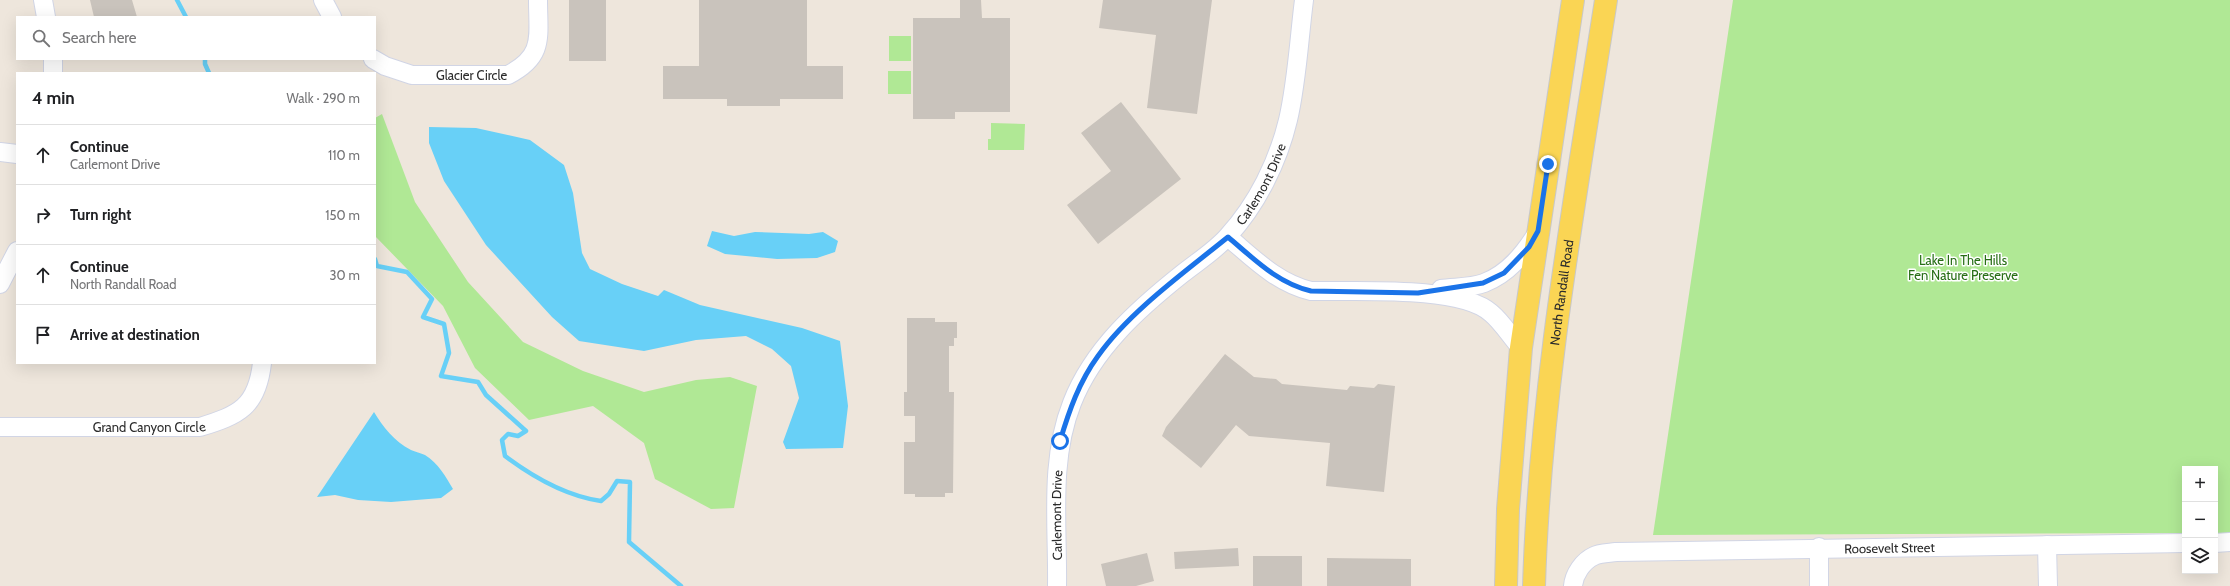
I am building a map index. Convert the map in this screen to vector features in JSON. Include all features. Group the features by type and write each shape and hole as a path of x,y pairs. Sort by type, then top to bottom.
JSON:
{"main road":[{"path":"1506,586 1508,509 1521,348 1574,0"},
{"name":"North Randall Road","path":"1534,586 1536,515 1552,352 1606,0"}],"street":[{"path":"43,0 46,16"},
{"path":"323,0 331,16"},
{"name":"Glacier Circle","path":"375,60 385,66 412,75 508,75 521,68 534,56 538,38 538,0"},
{"name":"Carlemont Drive","path":"1057,586 1058,464 1060,441 1072,402 1098,354 1158,293 1228,237 1252,205 1274,164 1288,120 1304,0"},
{"path":"53,60 53,72"},
{"path":"0,152 16,154"},
{"path":"1418,293 1483,283 1504,273 1529,247 1538,231"},
{"path":"1228,237 1268,271 1297,288 1311,291 1418,293 1466,299 1491,312 1521,348"},
{"path":"0,284 16,253"},
{"name":"Grand Canyon Circle","path":"0,427 200,427 226,419 247,406 260,382 262,364"},
{"path":"2218,542 2230,542"},
{"name":"Roosevelt Street","path":"1573,586 1573,579 1580,567 1594,555 1616,552 1819,547 2182,543"},
{"path":"2047,545 2048,586"},
{"path":"1819,547 1819,586"}],"green space":[{"name":"Lake In The Hills Fen Nature Preserve","path":"1733,0 2230,0 2230,533 2218,533 2218,466 2182,466 2182,533 1653,535"},
{"path":"889,36 911,36 911,61 889,61"},
{"path":"888,71 911,71 911,94 888,94"},
{"path":"382,114 415,202 468,282 523,342 583,371 644,392 696,380 730,377 757,386 734,508 711,509 655,479 644,443 593,406 529,420 475,368 443,306 376,237 376,117"},
{"path":"991,123 1025,124 1024,150 988,150 988,139 991,139"}],"water":[{"path":"429,127 476,128 530,140 564,165 573,193 582,253 590,269 622,284 658,296 664,290 700,305 802,328 840,341 848,406 843,448 786,449 783,442 799,398 791,366 772,349 746,336 696,340 644,351 579,341 552,317 486,245 444,181 429,143"},
{"path":"712,231 734,236 755,232 809,234 823,232 838,241 835,252 817,258 777,259 725,254 707,246"},
{"path":"374,412 394,438 411,450 430,458 441,470 453,489 441,498 391,502 358,500 335,495 317,497"}],"building":[{"path":"90,0 132,0 137,16 94,16"},
{"path":"569,0 606,0 606,61 569,61"},
{"path":"699,0 807,0 807,66 843,66 843,99 780,99 780,106 727,106 727,99 663,99 663,66 699,66"},
{"path":"960,0 981,0 982,18 1010,18 1010,112 955,112 955,119 913,119 913,18 960,18"},
{"path":"1103,0 1212,0 1197,114 1147,108 1156,35 1099,28"},
{"path":"1121,102 1181,179 1098,244 1067,205 1111,171 1081,133"},
{"path":"907,318 935,318 935,322 957,322 957,338 954,338 954,346 949,346 949,392 954,392 953,493 945,493 945,497 915,497 915,494 904,494 904,442 915,442 915,416 904,416 904,392 907,392"},
{"path":"1225,354 1254,377 1276,379 1282,384 1347,390 1350,386 1374,388 1378,384 1395,386 1384,492 1326,486 1330,443 1249,436 1236,425 1201,468 1162,436 1166,427"},
{"path":"1238,548 1239,566 1175,569 1174,552"},
{"path":"1147,553 1154,581 1136,586 1106,586 1101,564"},
{"path":"1253,556 1302,556 1302,586 1253,586"},
{"path":"1327,558 1411,559 1411,586 1327,586"}],"waterway":[{"path":"177,0 185,16"},
{"path":"205,60 209,72"},
{"path":"376,262 377,266 407,272 432,299 423,317 444,324 449,353 441,376 478,382 486,395 526,431 518,436 508,434 502,440 505,456 538,478 550,484 575,495 601,501 609,494 617,481 630,482 629,542 681,586"}],"route":[{"path":"1060,441 1072,402 1098,354 1158,293 1228,237 1268,271 1297,288 1311,291 1418,293 1483,283 1504,273 1529,247 1538,231 1548,164"}]}
